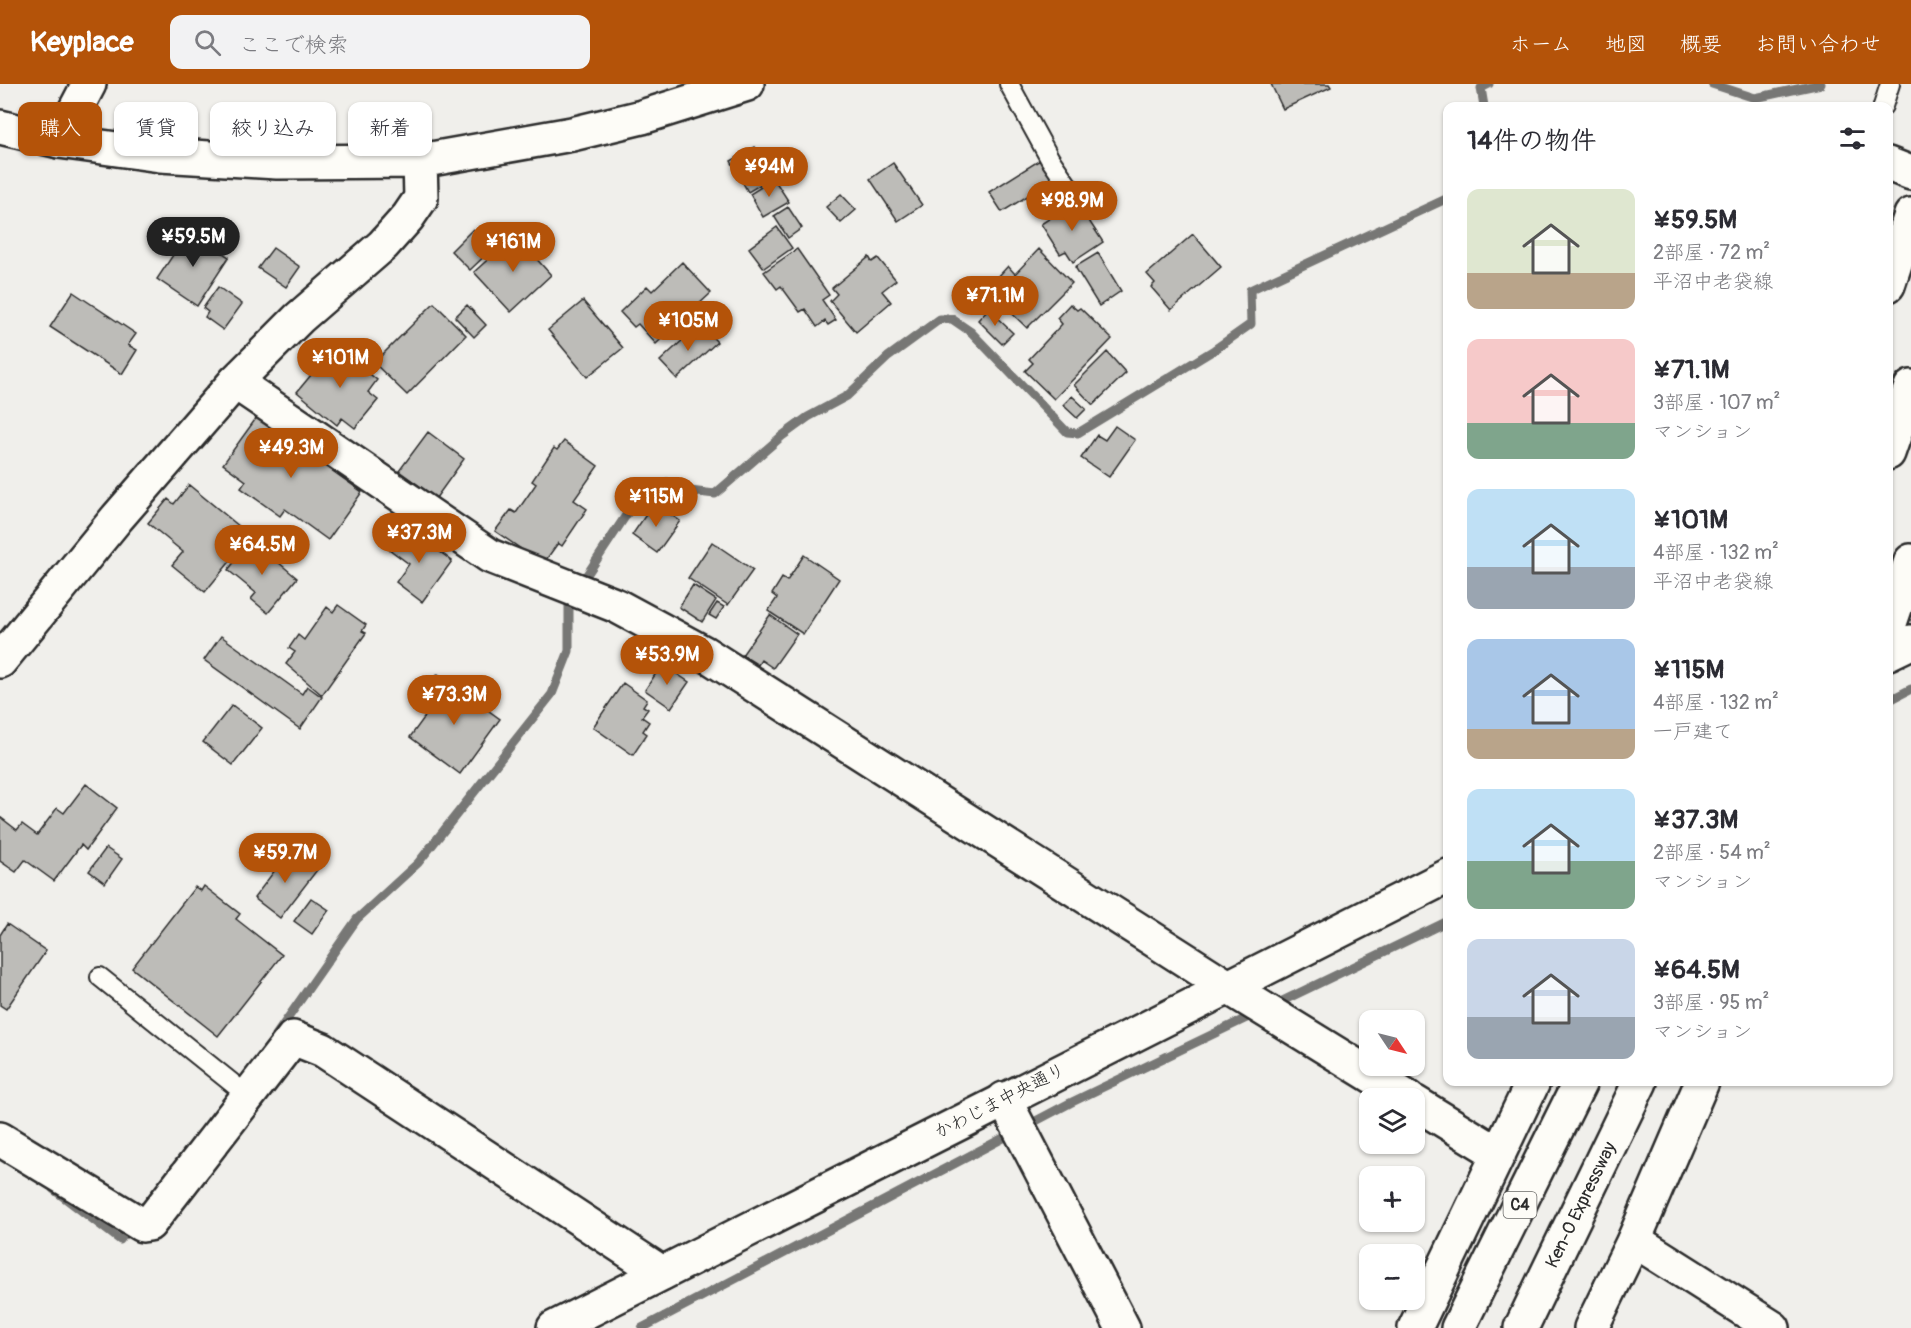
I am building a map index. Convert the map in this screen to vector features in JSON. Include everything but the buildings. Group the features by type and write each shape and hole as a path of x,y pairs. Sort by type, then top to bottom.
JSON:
{"main road":[{"path":"80,102 89,84"},
{"path":"102,147 160,155 277,162 420,161 572,134 642,117 747,84"},
{"path":"0,127 18,131"},
{"path":"0,661 235,381 299,318 383,245 408,217 421,198 420,161"},
{"path":"1893,167 1911,173"},
{"path":"1893,270 1911,214"},
{"path":"235,381 490,556 617,606 704,653 1228,987 1392,1088"},
{"path":"1893,439 1911,387"},
{"path":"1893,614 1911,561"},
{"path":"1893,651 1911,642"},
{"name":"かわじま中央通り","path":"554,1328 1443,879"},
{"path":"0,1139 142,1225 149,1224 293,1038 323,1050 662,1273"},
{"path":"1414,1328 1531,1086"},
{"name":"C4","path":"1458,1328 1578,1086"},
{"name":"Ken-O Expressway","path":"1521,1328 1638,1086"},
{"path":"1592,1328 1634,1240 1700,1086"},
{"path":"1004,1100 1123,1328"},
{"path":"1425,1109 1498,1154"},
{"path":"1634,1240 1773,1328"}],"lane":[{"path":"1009,84 1050,159 1074,193"},
{"path":"1884,102 1890,84"},
{"path":"100,977 248,1095"}],"waterway":[{"path":"1483,102 1481,88 1489,84"},
{"path":"1712,84 1755,98 1821,84"},
{"path":"276,1035 357,919 418,863 552,694 569,651 569,602 638,497 667,482 690,491 715,494 782,436 808,417 847,396 888,357 940,319 952,319 971,332 1067,432 1078,433 1214,350 1251,324 1250,290 1443,200"},
{"path":"1893,698 1911,689"},
{"path":"1272,1006 1443,923"},
{"path":"642,1328 1070,1103 1257,1013"},
{"path":"53,1189 120,1240 131,1225"}]}
